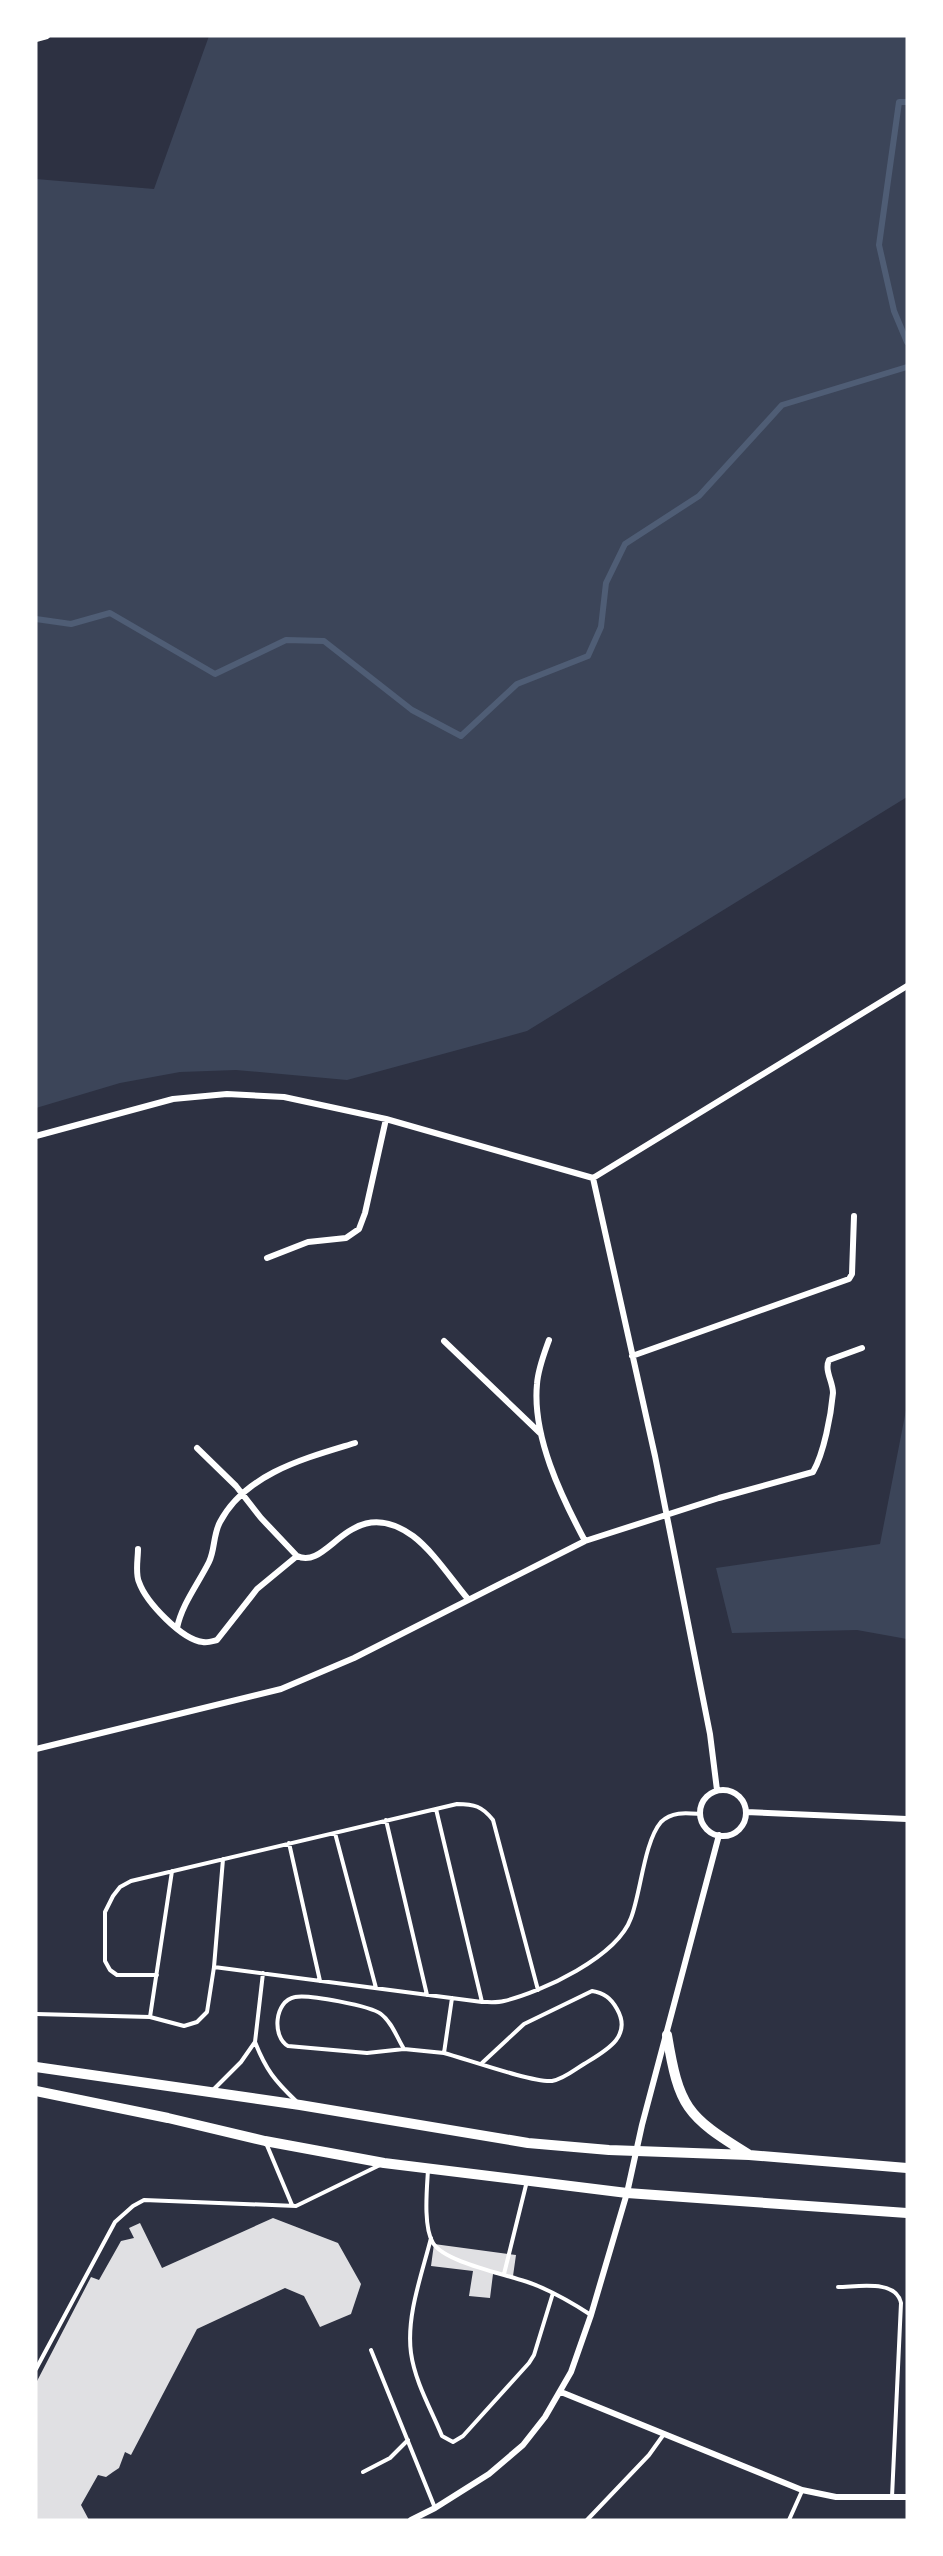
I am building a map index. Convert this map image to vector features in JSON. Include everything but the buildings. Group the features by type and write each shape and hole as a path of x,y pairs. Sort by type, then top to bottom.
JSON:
{"street":[{"path":"36,39 46,36"},
{"path":"36,1136 173,1099 227,1094 284,1097 386,1119 593,1178 907,986"},
{"path":"267,1258 308,1242 346,1238 359,1229 365,1213 386,1119"},
{"path":"593,1178 665,1506 710,1734 717,1790"},
{"path":"632,1356 849,1279 852,1274 854,1216"},
{"path":"549,1340 537,1382 537,1414 558,1489 585,1540"},
{"path":"444,1341 543,1435"},
{"path":"36,1749 281,1689 354,1658 585,1540 718,1498 813,1472 829,1420 833,1390 827,1365 829,1360 862,1348"},
{"path":"177,1628 186,1602 211,1559 218,1525 228,1509 242,1494 267,1476 294,1463 355,1443"},
{"path":"198,1448 297,1556 308,1559 315,1557 345,1533 364,1523 372,1521 388,1523 413,1536 468,1599"},
{"path":"138,1549 138,1580 149,1601 191,1639 204,1643 217,1640 257,1589 297,1556"},
{"path":"717,1790 728,1790 737,1794 744,1802 746,1812 744,1822 738,1830 729,1835 718,1835 709,1831 700,1814 702,1803 708,1795 717,1790"},
{"path":"746,1812 907,1819"},
{"path":"411,2520 435,2508 489,2474 523,2445 561,2392 591,2315 627,2193 718,1835"},
{"path":"667,2035 676,2079 689,2110 711,2131 749,2155"},
{"path":"36,2067 211,2091 528,2143 636,2151 749,2155 907,2168"},
{"path":"36,2091 265,2141 384,2163 627,2193 907,2213"},
{"path":"561,2392 802,2490 836,2497 907,2498"}],"lane":[{"path":"157,1975 117,1975 110,1970 105,1961 105,1912 112,1896 120,1887 131,1881 456,1804 473,1804 484,1809 493,1820 538,1990"},
{"path":"436,1809 482,2002"},
{"path":"214,1967 482,2002 502,2002 538,1990 603,1955 618,1940 631,1920 653,1836 662,1822 678,1813 700,1814"},
{"path":"386,1821 427,1995"},
{"path":"335,1832 376,1988"},
{"path":"289,1844 320,1981"},
{"path":"36,2014 150,2018 184,2026 198,2022 207,2012 214,1967 223,1859"},
{"path":"150,2018 172,1871"},
{"path":"263,1973 255,2042 264,2066 273,2079 300,2105"},
{"path":"404,2049 387,2020 372,2009 334,2001 295,1997 286,2002 279,2011 278,2036 281,2042 288,2046 368,2053 404,2049 444,2053 534,2079 549,2081 560,2079 611,2047 619,2037 622,2027 620,2014 612,1999 592,1991 524,2024 482,2063"},
{"path":"444,2053 452,1998"},
{"path":"211,2091 241,2062 255,2042"},
{"path":"265,2141 295,2206"},
{"path":"36,2369 115,2222 138,2203 144,2200 295,2206 384,2163"},
{"path":"428,2169 428,2211 431,2238 412,2316 411,2353 417,2379 442,2436 453,2442 463,2436 529,2363 534,2355 552,2293"},
{"path":"504,2274 527,2181"},
{"path":"431,2238 441,2252 454,2259 504,2274 552,2293 591,2315"},
{"path":"838,2287 881,2287 893,2290 899,2295 901,2303 892,2498"},
{"path":"371,2350 435,2508"},
{"path":"587,2520 649,2455 664,2434"},
{"path":"363,2472 390,2458 408,2440"},
{"path":"789,2520 802,2490"}],"shaded area":[{"path":"209,36 907,36 907,797 527,1031 347,1080 236,1070 180,1072 120,1083 36,1108 36,179 154,189"},
{"path":"907,1405 907,1639 857,1630 732,1633 716,1568 880,1544"}],"waterway":[{"path":"907,102 899,102 879,245 894,311 907,342"},
{"path":"36,619 71,624 110,613 215,674 286,640 324,641 412,710 461,736 517,684 588,656 601,627 606,583 625,544 699,496 782,405 907,367"}]}
